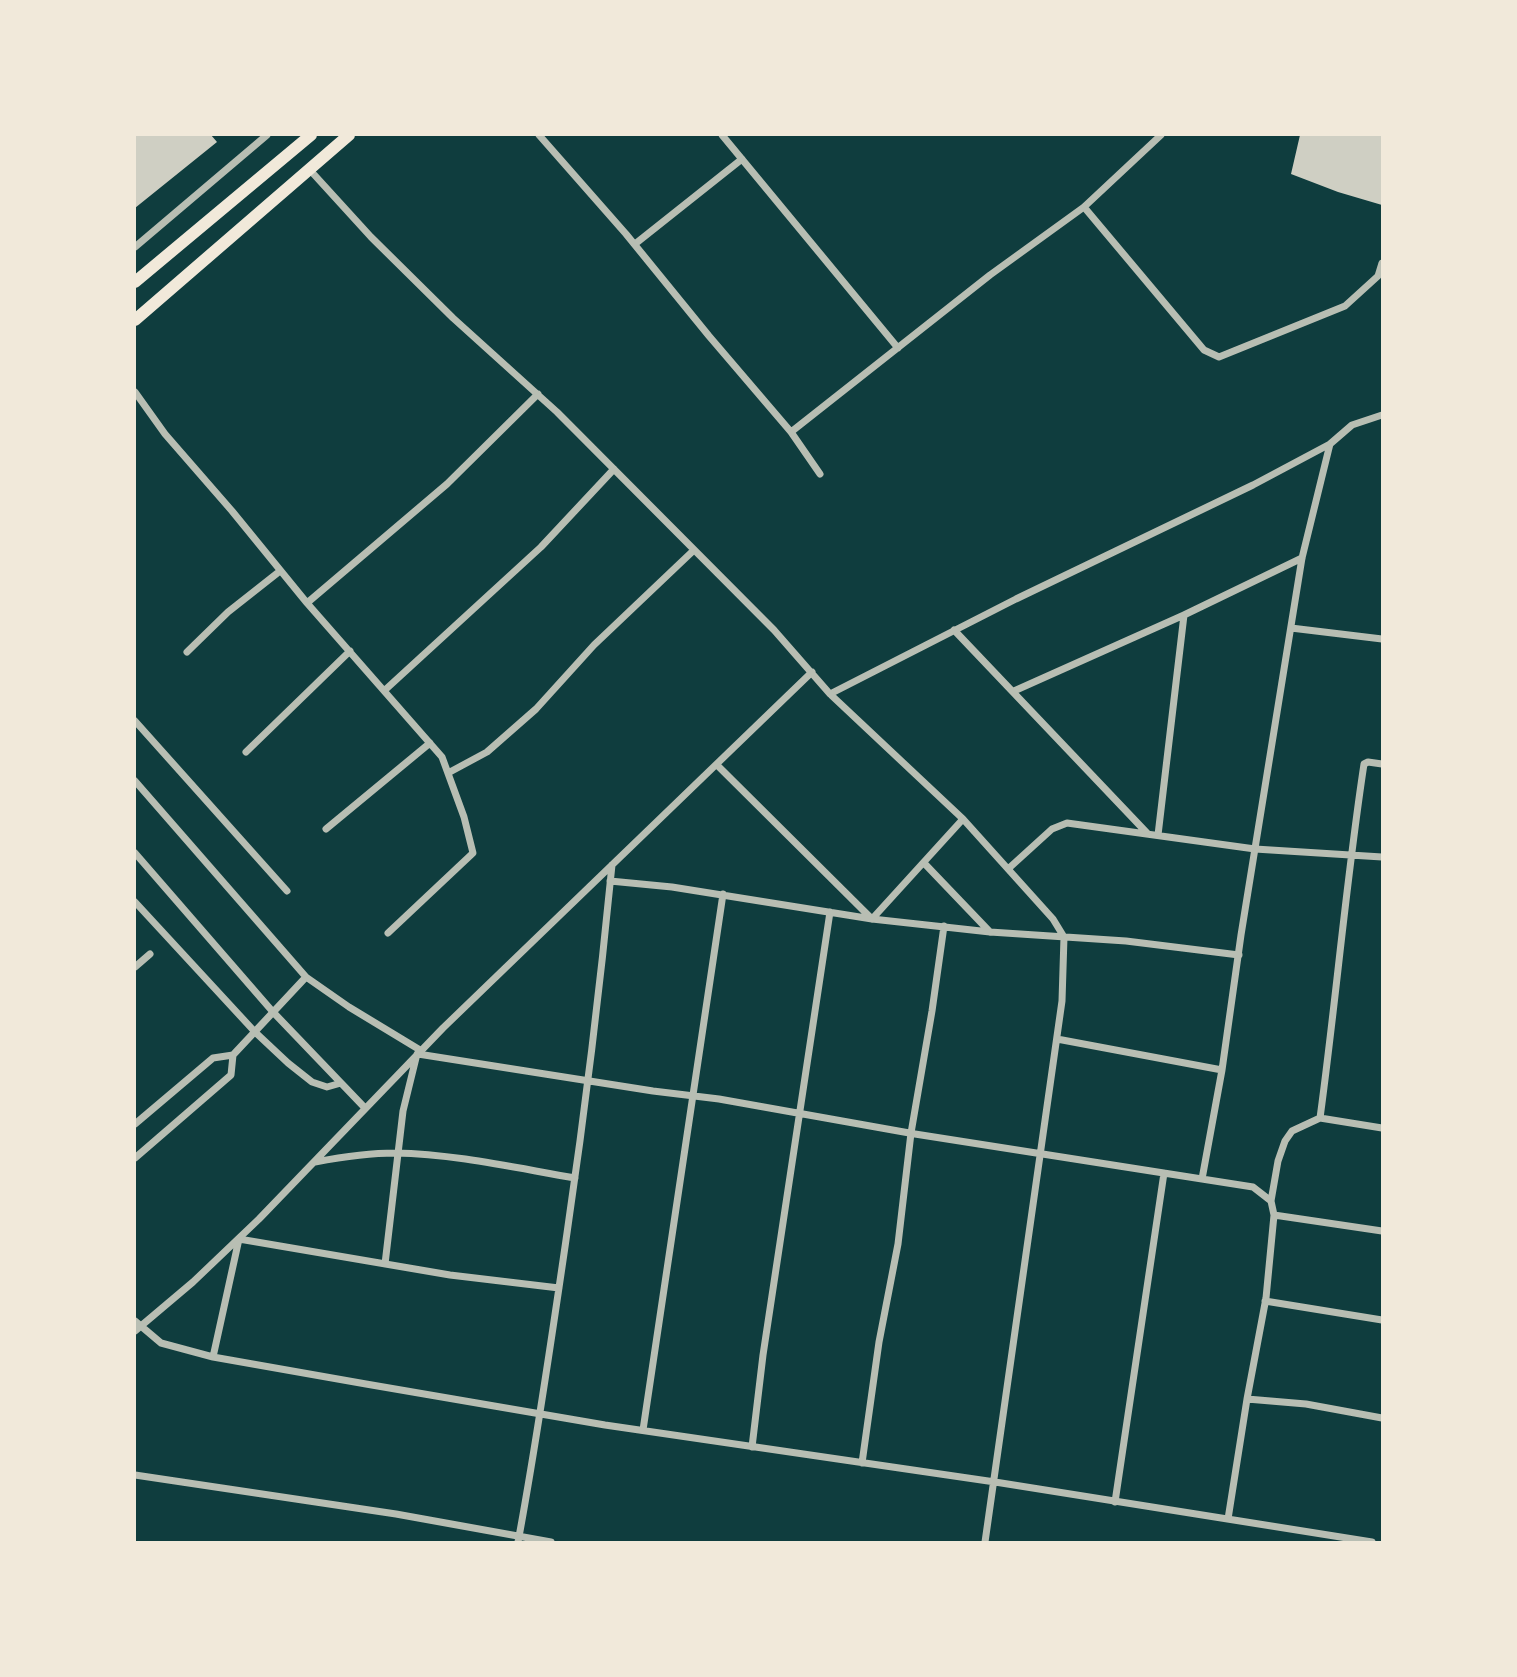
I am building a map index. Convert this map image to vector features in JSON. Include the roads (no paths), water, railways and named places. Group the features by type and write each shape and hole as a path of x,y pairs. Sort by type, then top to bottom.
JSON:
{"highway":[{"path":"135,282 311,135"},
{"path":"135,320 349,135"}],"street":[{"path":"539,135 635,244 791,432 820,474"},
{"path":"722,135 898,348"},
{"path":"791,432 990,275 1084,207 1161,135"},
{"path":"135,247 264,136"},
{"path":"635,244 742,159"},
{"path":"309,169 371,237 453,318 538,394 774,630 830,694 963,819 1053,919 1065,937 1062,1001 985,1542"},
{"path":"1084,207 1203,350 1219,357 1345,306 1378,276 1382,264"},
{"path":"135,392 165,434 280,571 442,757 464,817 472,853 388,933"},
{"path":"307,603 447,484 538,394"},
{"path":"830,694 954,630 1253,485 1330,444 1352,425 1382,415"},
{"path":"1202,1179 1222,1070 1302,558 1330,444"},
{"path":"385,690 541,547 614,469"},
{"path":"448,774 486,752 536,709 594,645 694,550"},
{"path":"1014,691 1184,615 1302,558"},
{"path":"187,652 228,612 280,571"},
{"path":"1158,835 1184,615"},
{"path":"1292,628 1382,639"},
{"path":"954,630 1147,833"},
{"path":"246,752 350,651"},
{"path":"812,672 419,1052 239,1239 193,1282 136,1326 161,1343 213,1357 539,1414 995,1482 1371,1542"},
{"path":"135,721 287,891"},
{"path":"326,830 430,743"},
{"path":"1320,1118 1335,1009 1350,853 1364,764 1382,764"},
{"path":"717,765 873,919"},
{"path":"135,780 306,976 419,1052 587,1082 692,1096 1253,1187 1271,1202"},
{"path":"873,919 963,819"},
{"path":"1008,869 1052,829 1067,823 1255,849 1382,857"},
{"path":"135,853 273,1012 365,1108"},
{"path":"924,863 990,932"},
{"path":"518,1539 575,1178 605,944 612,864"},
{"path":"610,881 723,894 873,919 990,932 1126,941 1238,955"},
{"path":"643,1430 723,894"},
{"path":"135,902 255,1032 312,1082 327,1087 341,1083"},
{"path":"752,1447 762,1355 830,912"},
{"path":"862,1463 879,1342 898,1244 911,1133 944,926"},
{"path":"135,967 150,954"},
{"path":"135,1158 230,1075 233,1055 306,976"},
{"path":"1057,1038 1222,1070"},
{"path":"385,1264 403,1111 419,1052"},
{"path":"135,1124 213,1058 233,1055"},
{"path":"1228,1519 1265,1301 1274,1215 1271,1202 1278,1161 1285,1142 1292,1130 1320,1118 1382,1128"},
{"path":"314,1162 351,1155 397,1153 471,1161 575,1178"},
{"path":"1115,1502 1164,1173"},
{"path":"1274,1215 1382,1231"},
{"path":"239,1239 385,1264 559,1288"},
{"path":"213,1357 239,1239"},
{"path":"1265,1301 1382,1320"},
{"path":"1247,1399 1306,1404 1382,1418"},
{"path":"135,1475 396,1514 518,1539 551,1542"}]}
